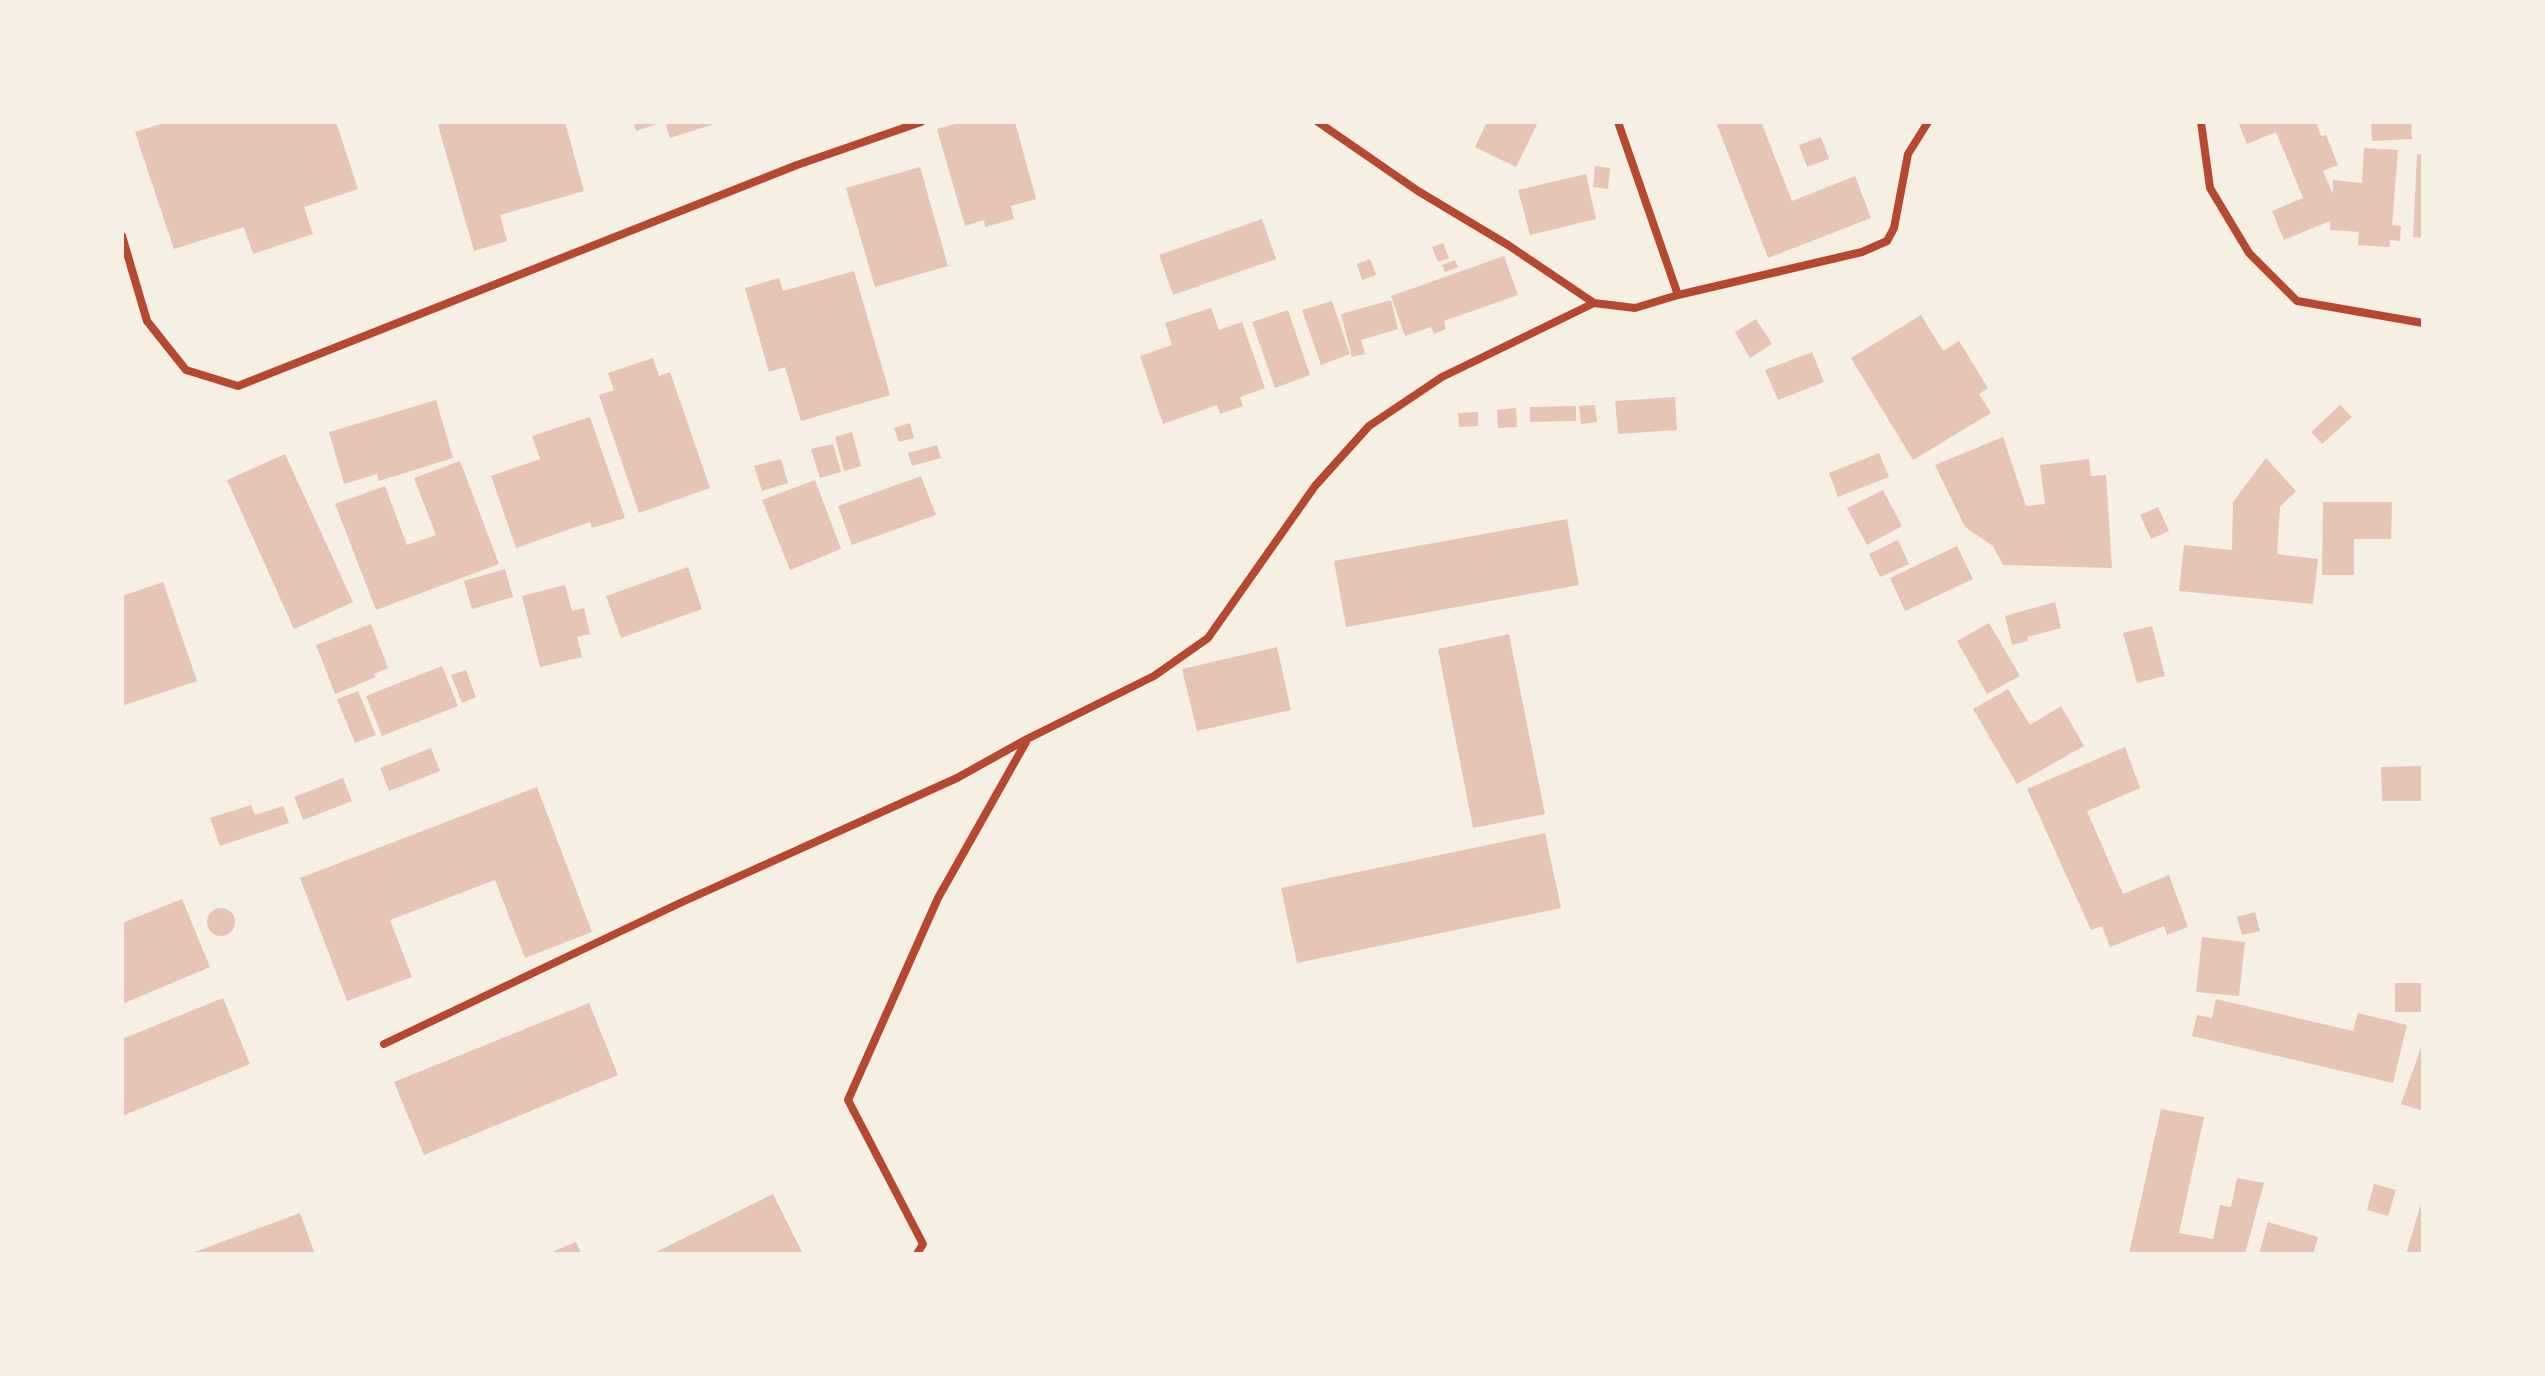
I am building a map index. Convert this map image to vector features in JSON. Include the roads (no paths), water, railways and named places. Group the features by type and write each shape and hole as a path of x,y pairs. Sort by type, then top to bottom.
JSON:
{"street":[{"path":"122,236 147,321 186,370 238,386 797,165 921,122"},
{"path":"1318,122 1418,191 1508,245 1594,303 1635,308 1862,252 1887,241 1894,228 1908,154 1928,122"},
{"path":"1618,122 1678,295"},
{"path":"2201,122 2210,188 2249,253 2297,301 2423,323"},
{"path":"384,1044 680,903 957,778 1027,739 1154,676 1208,638 1315,486 1369,426 1442,377 1594,303"},
{"path":"917,1254 923,1244 848,1100 938,898 1027,739"}]}
